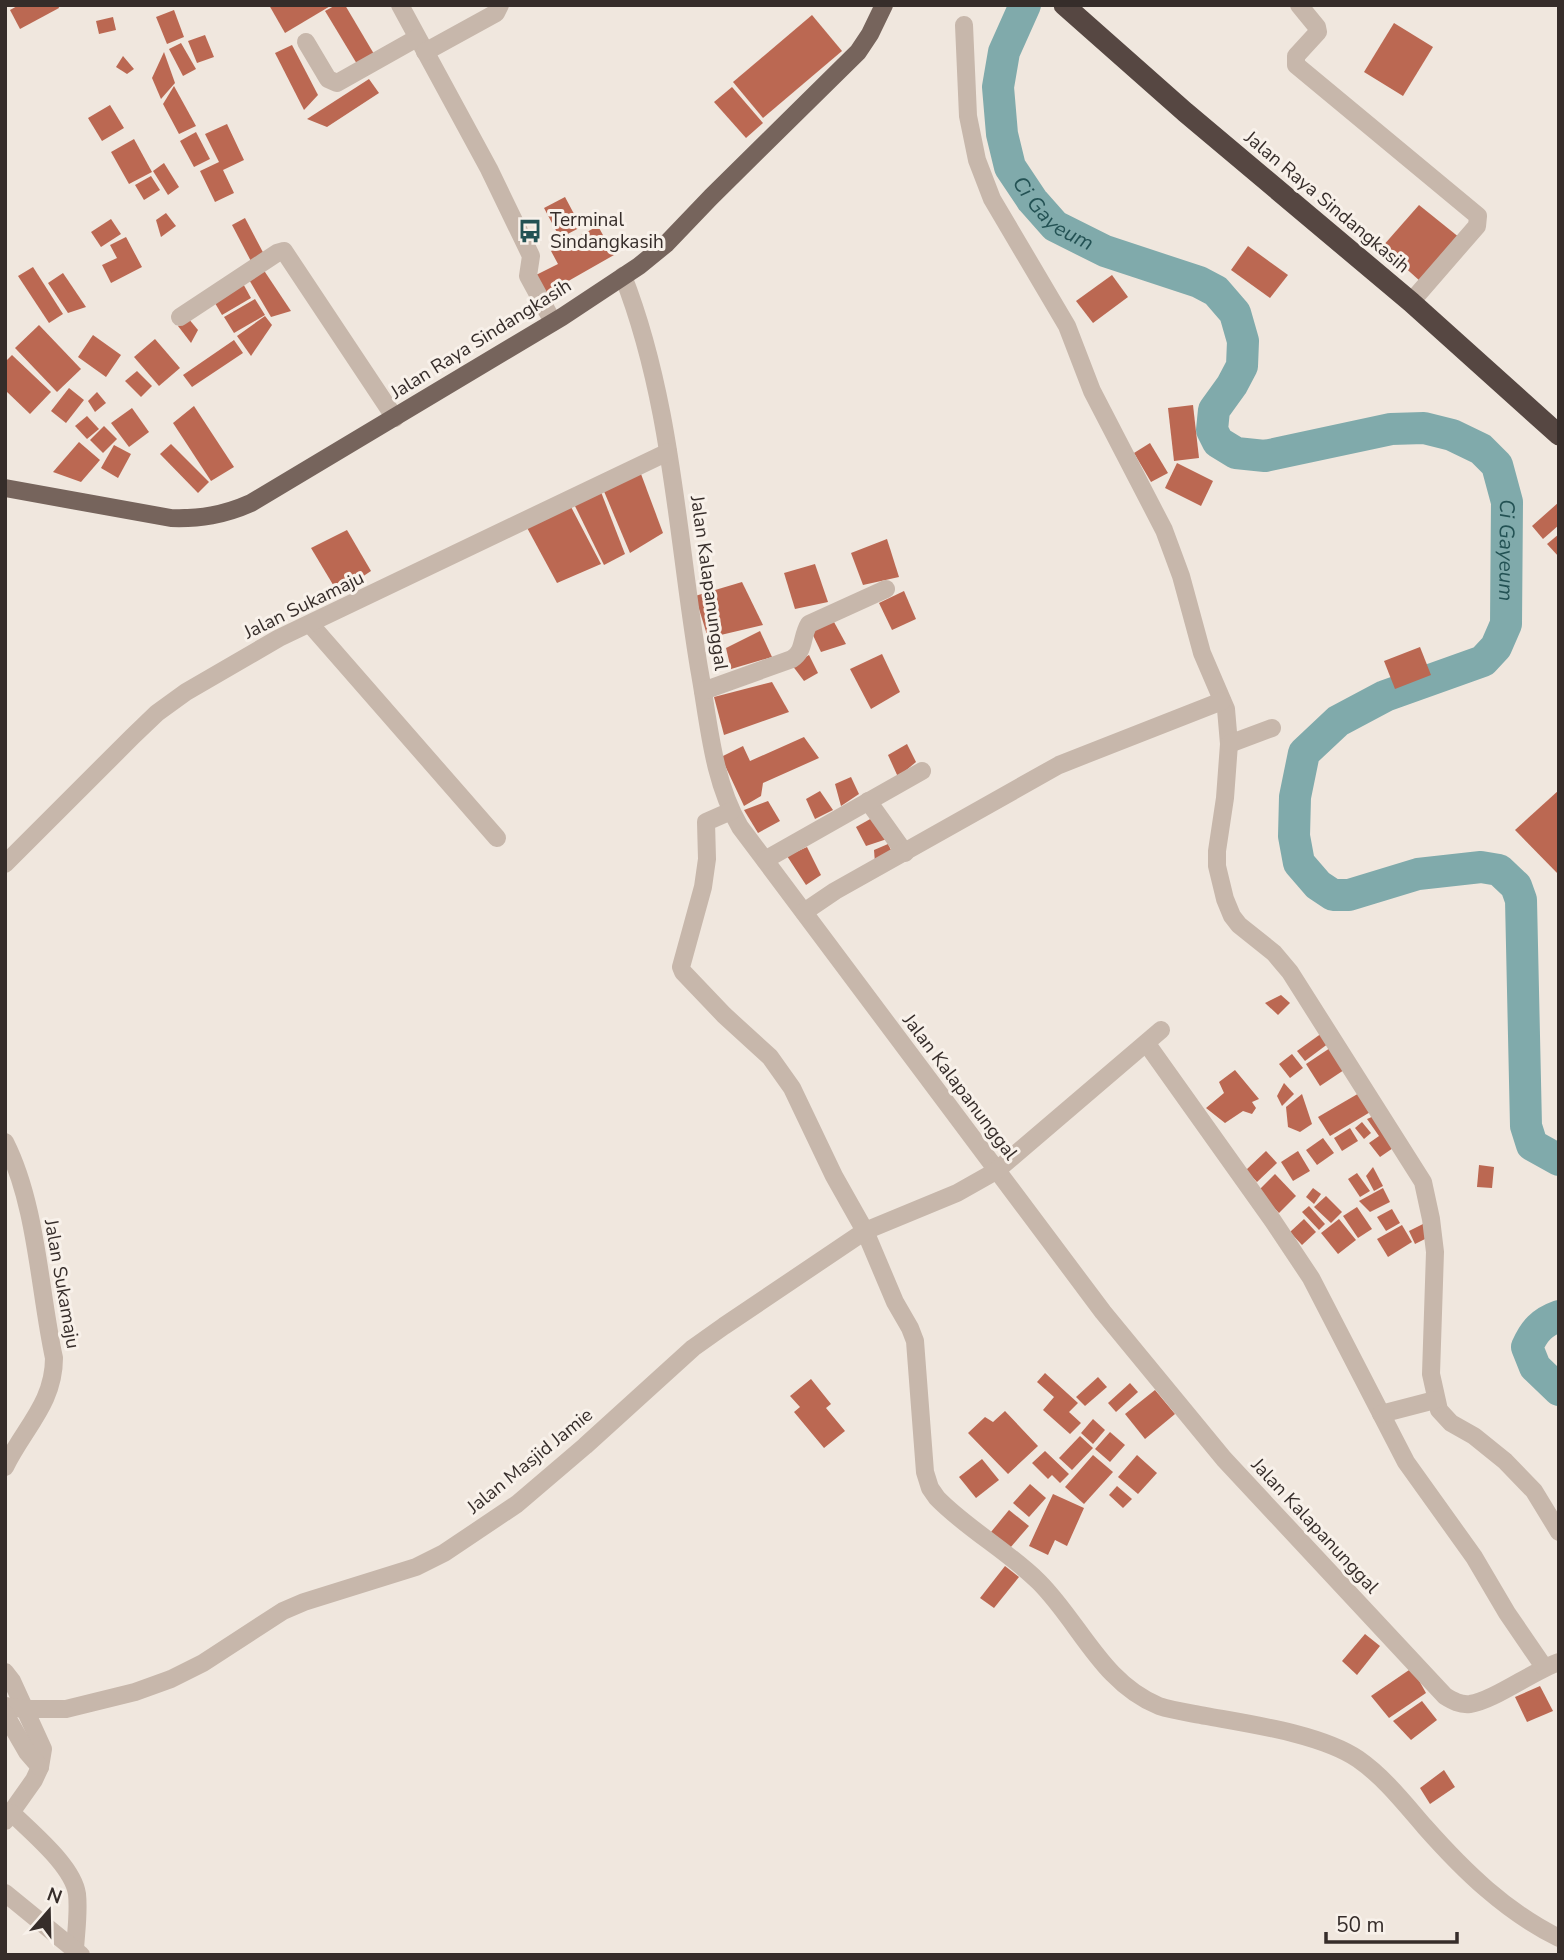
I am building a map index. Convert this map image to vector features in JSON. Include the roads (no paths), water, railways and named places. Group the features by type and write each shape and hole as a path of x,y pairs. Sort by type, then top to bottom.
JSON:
{"highway":[{"name":"Jalan Raya Sindangkasih","path":"1064,5 1185,112 1411,302 1559,435"}],"main road":[{"name":"Jalan Raya Sindangkasih","path":"5,488 144,515 195,519 217,516 251,503 553,322 666,244 840,70 870,34 884,5"}],"street":[{"path":"400,5 489,169 530,256 528,276 553,322"},
{"path":"306,41 328,79 337,83 496,13 499,5"},
{"path":"1298,5 1317,27 1318,32 1296,56 1296,65 1478,216 1477,226 1411,302"},
{"path":"964,25 968,116 982,173 992,199 1067,327 1092,391 1164,530 1181,576 1202,653 1228,717 1229,744 1217,859 1219,876 1232,916 1251,936 1275,954 1290,972 1423,1182 1435,1252 1431,1401 1443,1417 1489,1448 1534,1491 1559,1532"},
{"path":"180,317 276,253 287,252 395,418"},
{"name":"Jalan Kalapanunggal","path":"623,276 638,313 654,371 712,749 731,811 1103,1312 1224,1460 1445,1696 1460,1704 1479,1702 1552,1664"},
{"name":"Jalan Sukamaju","path":"5,864 157,713 240,660 279,638 668,453"},
{"path":"703,691 792,659 799,655 809,624 886,589"},
{"path":"310,624 497,838"},
{"path":"804,912 835,891 1059,765 1222,701"},
{"path":"1229,744 1272,728"},
{"path":"765,859 922,771"},
{"path":"868,801 905,853"},
{"path":"731,811 710,819 703,887 682,961 683,972 778,1068 792,1088 834,1176 865,1231 915,1341 925,1472 930,1488 947,1508 1037,1580 1059,1604 1091,1650 1128,1688 1158,1705 1268,1728 1319,1742 1358,1759 1376,1774 1457,1862 1505,1905 1540,1929 1559,1938"},
{"name":"Jalan Masjid Jamie","path":"11,1709 66,1709 90,1705 171,1679 203,1663 283,1611 416,1567 444,1553 517,1504 693,1348 865,1231 957,1193 996,1171 1161,1030"},
{"path":"1147,1044 1311,1278 1406,1462 1468,1548 1507,1613 1552,1664"},
{"name":"Jalan Sukamaju","path":"5,1142 16,1168 30,1221 54,1358 54,1375 50,1392 40,1411 5,1467"},
{"path":"1381,1414 1431,1401"},
{"path":"5,1672 12,1681 11,1709 43,1749 40,1767 34,1780 9,1817 60,1863 71,1878 77,1895 78,1952"},
{"path":"5,1893 78,1952"}],"waterway":[{"name":"Ci Gayeum","path":"1025,5 1004,52 998,87 1002,134 1010,167 1032,200 1055,226 1105,251 1199,282 1216,291 1235,313 1243,341 1242,366 1214,410 1212,430 1218,442 1236,453 1265,456 1391,429 1424,428 1452,435 1481,449 1497,465 1507,502 1506,624 1496,647 1483,661 1385,696 1338,721 1304,753 1295,797 1294,836 1299,863 1318,885 1333,895 1349,895 1418,874 1481,867 1499,870 1516,886 1521,900 1526,1126 1532,1145 1559,1160"},
{"name":"Ci Gayeum","path":"1559,1316 1539,1328 1527,1347 1535,1367 1559,1390"}],"place":[{"name":"Terminal Sindangkasih","path":"530,231"}]}
